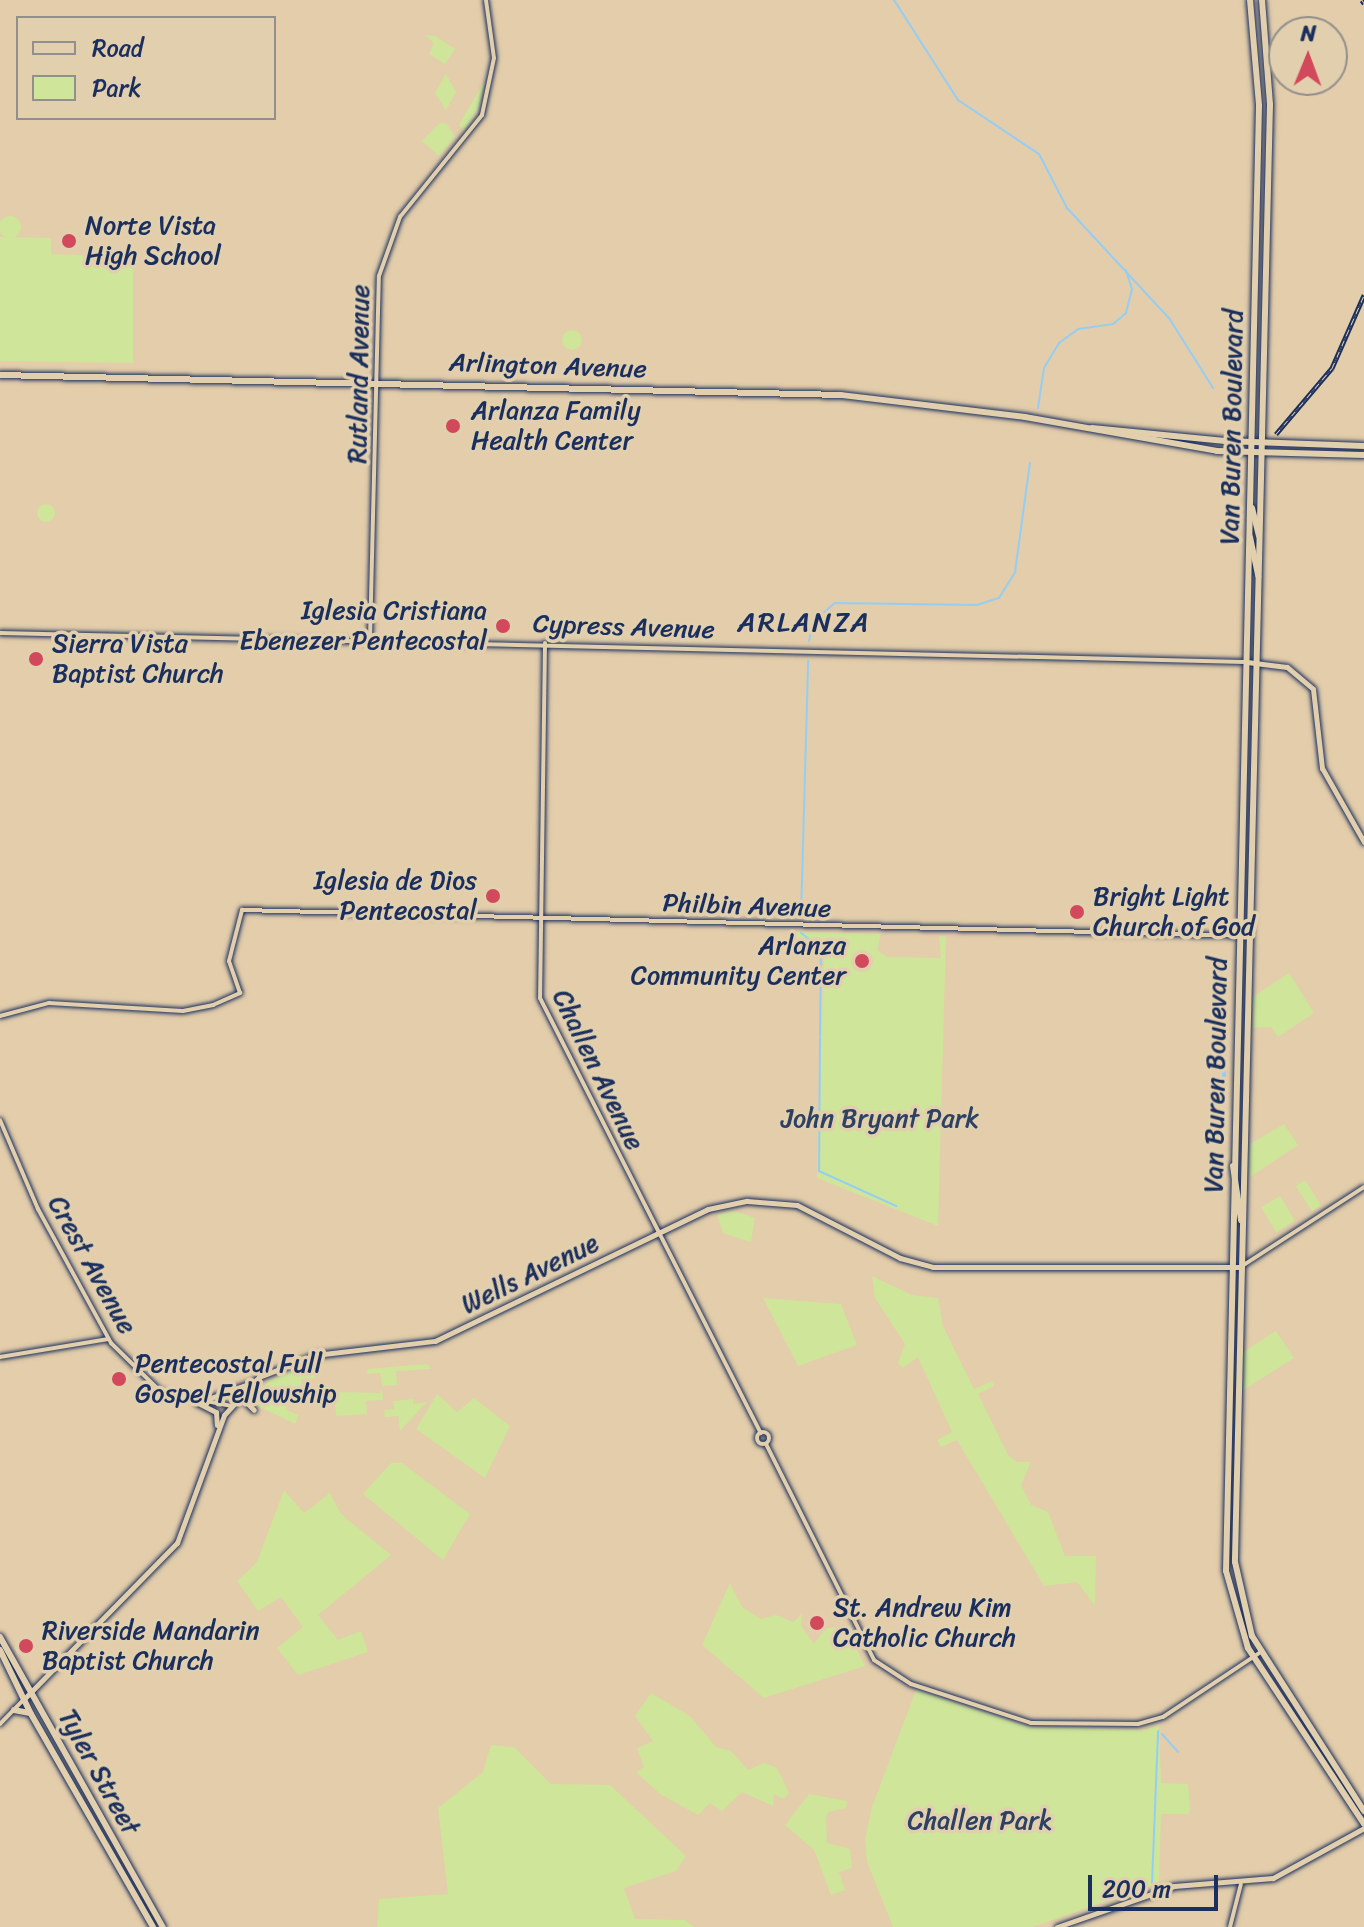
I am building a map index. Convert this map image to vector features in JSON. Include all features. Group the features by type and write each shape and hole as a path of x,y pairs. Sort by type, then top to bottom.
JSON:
{"main road":[{"name":"Van Buren Boulevard","path":"1250,0 1259,92 1226,1533 1232,1604 1253,1658 1364,1826"},
{"name":"Van Buren Boulevard","path":"1262,0 1270,65 1264,443 1235,1565 1250,1630 1261,1652 1364,1811"},
{"name":"Arlington Avenue","path":"0,375 861,396 1092,428 1264,443 1364,446"},
{"name":"Arlington Avenue","path":"1092,428 1122,437 1251,452 1364,455"},
{"path":"1122,437 1124,432 1149,433"},
{"path":"1250,505 1260,537"},
{"path":"1250,537 1259,579"},
{"path":"1247,662 1287,667 1313,689 1325,778 1364,842"},
{"path":"1244,796 1254,796"},
{"path":"1233,1166 1243,1225"},
{"name":"Wells Avenue","path":"24,1699 177,1543 190,1518 217,1430 253,1382 315,1355 435,1341 659,1232 726,1203 767,1201 815,1211 900,1258 933,1267 1231,1270 1242,1267"},
{"path":"197,1403 253,1382"},
{"path":"253,1382 245,1400 254,1410"},
{"path":"197,1403 216,1412 217,1430"},
{"path":"1226,1533 1235,1565"},
{"path":"1232,1604 1250,1630"},
{"name":"Tyler Street","path":"0,1637 163,1927"},
{"name":"Tyler Street","path":"0,1650 31,1714 153,1927"},
{"path":"14,1710 31,1714"},
{"path":"1057,1927 1174,1886 1241,1884 1295,1870 1364,1826"}],"street":[{"name":"Rutland Avenue","path":"370,639 379,382 379,276 400,217 482,115 494,58 486,0"},
{"name":"Cypress Avenue","path":"0,633 545,643 1247,662"},
{"name":"Challen Avenue","path":"545,643 540,998 761,1433 758,1441 766,1444 874,1660 911,1684 1031,1723 1138,1724 1163,1717 1253,1658"},
{"name":"Philbin Avenue","path":"0,1016 49,1003 195,1011 240,993 229,961 242,910 1250,936"},
{"name":"Crest Avenue","path":"0,1120 38,1209 109,1339 161,1392 197,1403 232,1406"},
{"path":"1242,1267 1364,1187"},
{"path":"0,1357 109,1339"},
{"path":"1253,1658 1261,1652"},
{"name":"Wells Avenue","path":"0,1724 24,1699"},
{"path":"1230,1927 1241,1884"}],"green space":[{"path":"425,35 435,36 455,49 445,64 429,54 434,43"},
{"path":"446,74 456,92 446,110 435,93"},
{"path":"485,80 478,109 464,132 459,125"},
{"path":"440,123 447,124 455,137 439,156 422,141"},
{"path":"10,216 18,219 21,227 18,235 10,238 2,235 -1,227 2,219"},
{"path":"0,237 51,238 51,254 133,257 133,363 0,361"},
{"path":"572,330 579,333 582,340 579,347 572,350 565,347 562,340 565,333"},
{"path":"42,504 50,504 55,513 53,520 42,522 37,517 37,509"},
{"name":"John Bryant Park","path":"796,932 881,934 877,950 887,957 941,958 939,936 946,936 938,1226 817,1178 824,954 796,951"},
{"path":"1289,973 1314,1013 1278,1037 1271,1027 1253,1028 1253,997"},
{"path":"1284,1124 1298,1145 1250,1177 1250,1144"},
{"path":"1305,1180 1321,1205 1312,1211 1296,1186"},
{"path":"1280,1196 1295,1221 1276,1232 1261,1207"},
{"path":"734,1211 755,1218 751,1242 723,1233 717,1215"},
{"path":"872,1276 912,1295 938,1298 943,1326 974,1389 992,1381 994,1386 978,1394 1008,1455 1017,1462 1031,1462 1021,1485 1031,1505 1048,1512 1065,1556 1096,1556 1095,1606 1077,1582 1044,1586 957,1440 941,1447 937,1440 952,1432 918,1357 903,1368 898,1363 905,1344 875,1298"},
{"path":"763,1298 841,1304 857,1345 798,1366"},
{"path":"1276,1331 1294,1358 1242,1391 1243,1352"},
{"path":"310,1363 316,1368 315,1378 301,1379 302,1392 286,1394 287,1410 298,1415 295,1424 250,1402 270,1380"},
{"path":"427,1364 431,1369 396,1371 397,1385 382,1386 380,1373 366,1374 368,1369"},
{"path":"382,1388 383,1400 366,1401 367,1414 336,1416 334,1392 380,1393"},
{"path":"437,1394 457,1412 474,1398 510,1426 485,1478 416,1429"},
{"path":"413,1399 413,1404 427,1402 400,1431 398,1416 385,1417 384,1410 394,1409 393,1401"},
{"path":"391,1463 402,1463 470,1514 443,1560 363,1494"},
{"path":"284,1490 304,1513 330,1493 341,1514 391,1555 318,1615 338,1640 361,1631 368,1652 298,1675 277,1648 303,1627 281,1597 258,1611 237,1581 257,1562"},
{"path":"730,1583 742,1607 761,1619 776,1615 794,1622 802,1613 801,1626 814,1644 826,1628 845,1627 865,1666 764,1698 702,1645"},
{"name":"Challen Park","path":"916,1690 1029,1727 1146,1730 1159,1725 1161,1783 1188,1784 1190,1809 1189,1814 1161,1814 1159,1883 1033,1927 893,1927 867,1862 865,1839 872,1807"},
{"path":"651,1693 690,1716 716,1747 731,1751 748,1770 764,1763 777,1768 789,1793 783,1799 774,1794 773,1806 742,1792 722,1811 710,1803 698,1815 660,1794 636,1772 644,1767 637,1748 653,1741 635,1716"},
{"path":"491,1745 514,1747 551,1784 610,1785 686,1856 676,1871 624,1888 635,1919 685,1920 694,1927 377,1927 379,1899 448,1894 438,1808 483,1772"},
{"path":"809,1794 847,1801 846,1808 828,1812 826,1819 827,1843 850,1849 852,1868 839,1872 845,1890 831,1895 814,1850 785,1825"}],"water":[{"path":"1222,1037 1226,1037 1226,1103 1222,1103"}],"waterway":[{"path":"894,0 958,100 1039,154 1067,208 1169,318 1213,388"},
{"path":"1038,408 1044,368 1059,343 1078,329 1113,324 1126,313 1132,289 1126,270"},
{"path":"809,641 813,622 835,603 977,605 999,598 1015,572 1030,463"},
{"path":"801,917 808,661"},
{"path":"801,933 821,948 820,1036"},
{"path":"820,1038 819,1171 896,1206"},
{"path":"1152,1883 1158,1731"},
{"path":"1162,1734 1178,1752"}],"railway":[{"path":"1276,434 1332,368 1364,295"}],"place":[{"name":"Norte Vista High School","path":"69,241"},
{"name":"Arlanza Family Health Center","path":"453,426"},
{"name":"Iglesia Cristiana Ebenezer Pentecostal","path":"503,626"},
{"name":"Sierra Vista Baptist Church","path":"36,659"},
{"name":"Iglesia de Dios Pentecostal","path":"493,896"},
{"name":"Bright Light Church of God","path":"1077,912"},
{"name":"Arlanza Community Center","path":"862,961"},
{"name":"Pentecostal Full Gospel Fellowship","path":"119,1379"},
{"name":"St. Andrew Kim Catholic Church","path":"817,1623"},
{"name":"Riverside Mandarin Baptist Church","path":"26,1646"}],"district":[{"name":"ARLANZA","path":"804,622"}]}
